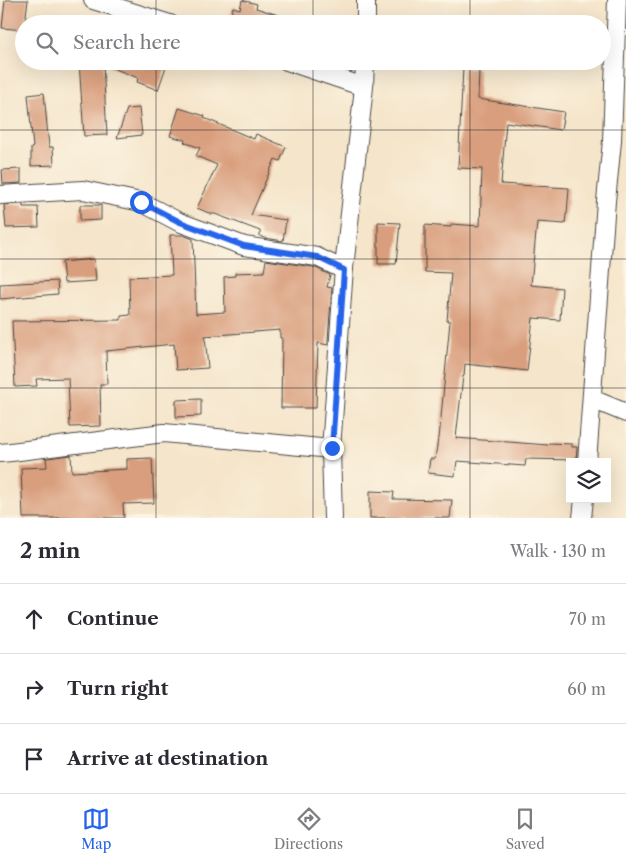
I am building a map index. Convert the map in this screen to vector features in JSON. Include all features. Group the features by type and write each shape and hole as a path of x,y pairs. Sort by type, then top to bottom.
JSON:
{"street":[{"path":"92,0 141,15"},
{"path":"366,0 366,15"},
{"path":"587,458 606,201 619,144 617,0"},
{"path":"314,70 364,87"},
{"path":"334,518 332,448 344,270 365,70"},
{"path":"0,195 83,190 141,202 180,222 244,246 317,257 344,270"},
{"path":"592,400 626,413"},
{"path":"0,452 30,450 164,432 332,448"},
{"path":"582,518 584,503"}],"building":[{"path":"5,0 28,0 26,15 15,15 15,29 2,28"},
{"path":"242,0 257,4 256,8 278,15 231,15 233,7 240,9"},
{"path":"80,70 103,70 107,135 84,136"},
{"path":"118,70 165,70 158,90 137,82 138,78"},
{"path":"463,70 479,70 478,99 564,112 561,130 506,122 501,184 569,188 565,224 537,222 531,285 562,288 560,320 533,318 527,371 465,364 456,438 548,445 549,443 572,444 572,447 577,447 576,458 566,458 566,460 526,459 525,466 457,461 455,476 428,473 430,459 435,459 439,439 450,321 447,321 451,273 425,272 425,225 451,227 451,224 480,226 482,169 458,168"},
{"path":"44,93 49,147 53,147 54,165 31,166 31,148 33,147 28,95"},
{"path":"139,108 142,135 117,138 127,109"},
{"path":"179,108 205,116 204,118 254,139 256,134 286,147 280,161 275,159 251,215 286,220 283,241 265,238 260,236 260,231 197,208 217,165 196,156 200,148 184,142 185,140 170,136"},
{"path":"21,169 21,183 3,184 2,170"},
{"path":"23,204 23,207 38,207 39,227 6,228 4,205"},
{"path":"80,205 101,205 101,220 80,221"},
{"path":"378,222 400,223 396,264 378,264"},
{"path":"170,235 183,235 193,239 196,314 225,312 224,277 235,276 235,273 264,272 266,260 314,267 330,275 327,287 332,288 328,345 318,343 316,408 281,408 282,338 280,338 280,330 205,336 208,368 176,370 174,344 106,351 107,384 100,384 101,426 70,427 68,378 36,379 37,386 15,387 12,321 121,320 121,316 130,315 129,277 172,275"},
{"path":"94,259 96,281 64,283 62,262"},
{"path":"57,281 58,294 0,299 0,284"},
{"path":"201,399 201,416 176,417 176,400"},
{"path":"71,455 72,472 127,469 127,459 152,458 154,503 123,504 124,518 23,518 21,468 47,467 46,458"},
{"path":"370,491 394,492 393,499 452,500 450,518 370,518"}],"route":[{"path":"141,202 180,222 244,246 317,257 344,270 332,448"}]}
